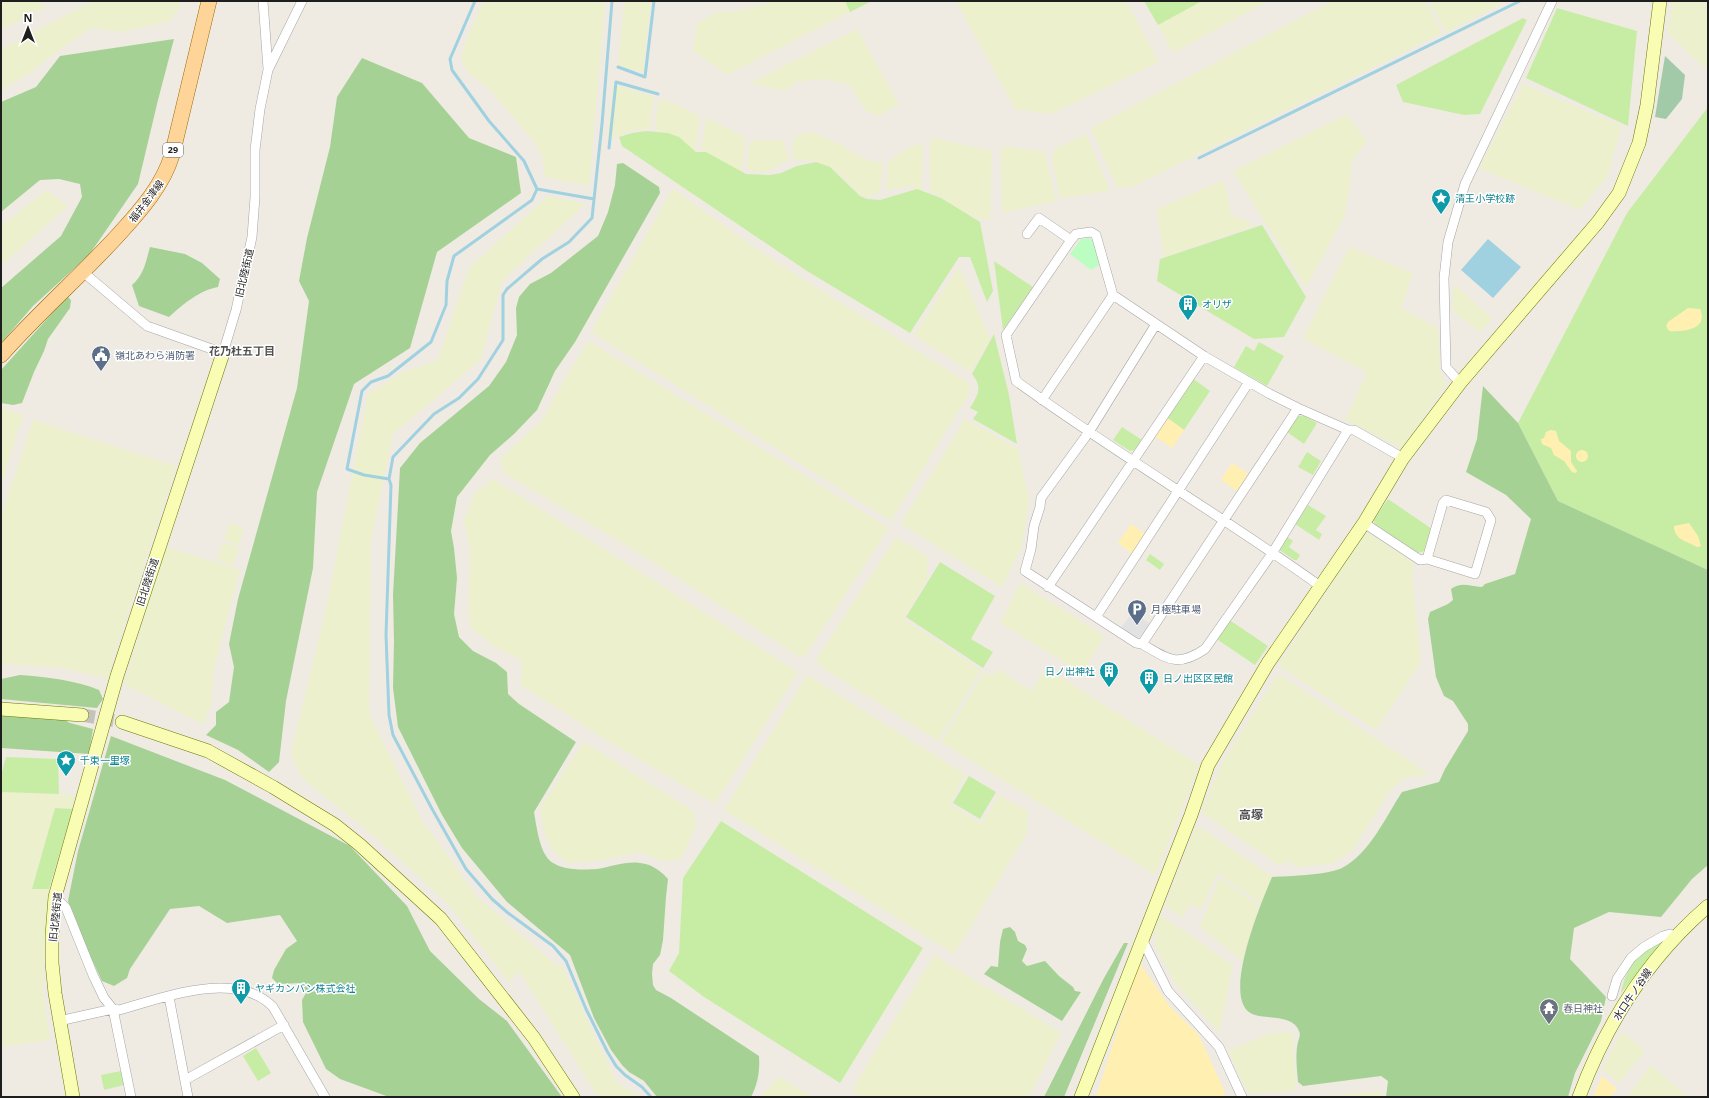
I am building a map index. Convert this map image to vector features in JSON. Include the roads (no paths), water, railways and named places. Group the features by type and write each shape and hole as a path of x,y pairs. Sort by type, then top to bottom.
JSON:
{"main road":[{"name":"福井金津線","path":"1,355 36,317 83,272 135,216 155,190 169,166 208,1"}],"street":[{"name":"旧北陸街道","path":"263,1 268,70"},
{"name":"旧北陸街道","path":"73,1097 59,1021 52,963 52,935 55,896 116,676 236,310 252,237 255,197 255,150 260,109 268,70 302,1"},
{"path":"1460,383 1446,367 1444,278 1448,242 1465,184 1552,1"},
{"path":"1081,1097 1191,815 1208,765 1268,662 1364,523 1403,458 1460,383 1598,222 1619,193 1638,143 1645,112 1660,1"},
{"path":"1027,234 1039,218 1071,240"},
{"path":"1320,586 1273,552 1089,432 1016,381 1006,335 1071,240 1076,234 1091,232 1096,235 1113,295 1204,356 1249,382 1298,408 1348,430 1354,430 1403,458"},
{"path":"83,272 147,326 222,353"},
{"path":"1042,400 1113,295"},
{"path":"1156,324 1089,432 1041,498 1025,572 1136,643 1142,644 1173,660 1182,660 1193,657 1205,649 1273,552 1348,430"},
{"path":"1048,587 1204,356"},
{"path":"1096,617 1249,382"},
{"path":"1142,644 1225,521 1298,408"},
{"path":"1364,523 1420,560 1427,559 1475,574 1491,520 1486,512 1446,500 1443,503 1427,559"},
{"path":"1,709 82,715"},
{"path":"122,722 208,751 273,787 335,825 360,845 441,919 534,1038 573,1097"},
{"path":"55,896 66,908 93,975 104,998 113,1008 119,1010 192,992 228,988 256,995 266,1000 273,1008 325,1097"},
{"name":"水口牛ノ谷線","path":"1579,1097 1591,1064 1614,1021 1651,965 1688,923 1708,906"},
{"path":"1612,996 1617,979 1631,958 1644,947 1663,936 1670,934 1676,937"},
{"path":"1142,939 1168,991 1219,1047 1242,1097"},
{"path":"169,997 188,1097"},
{"path":"59,1021 113,1008"},
{"path":"113,1008 131,1097"},
{"path":"185,1080 284,1025"}],"water":[{"path":"1488,239 1521,267 1493,298 1461,270"}],"waterway":[{"path":"475,1 450,59 452,70 489,121 524,161 537,189 532,200 454,256 447,281 446,305 431,342 388,376 371,382 362,391 347,469 364,475 389,479 391,485 386,635 389,715 393,735 466,869 492,899 508,913 553,946 566,961 586,1009 616,1066 625,1075 642,1087 651,1097"},
{"path":"389,479 393,457 434,414 459,398 478,379 503,340 503,295 507,289 542,259 569,242 592,218 602,124 612,1"},
{"path":"618,67 645,77 654,1"},
{"path":"1199,158 1520,1"},
{"path":"609,148 616,82 658,94"},
{"path":"537,189 594,199"}],"tunnel":[{"path":"82,715 122,722"}],"place":[{"name":"清王小学校跡","path":"1441,215"},
{"name":"オリザ","path":"1188,321"},
{"name":"嶺北あわら消防署","path":"101,372"},
{"name":"月極駐車場","path":"1137,626"},
{"name":"日ノ出神社","path":"1109,688"},
{"name":"日ノ出区区民館","path":"1149,695"},
{"name":"千束一里塚","path":"66,777"},
{"name":"ヤギカンバン株式会社","path":"241,1005"},
{"name":"春日神社","path":"1549,1025"}],"district":[{"name":"花乃杜五丁目","path":"242,351"},
{"name":"高塚","path":"1251,815"}]}
